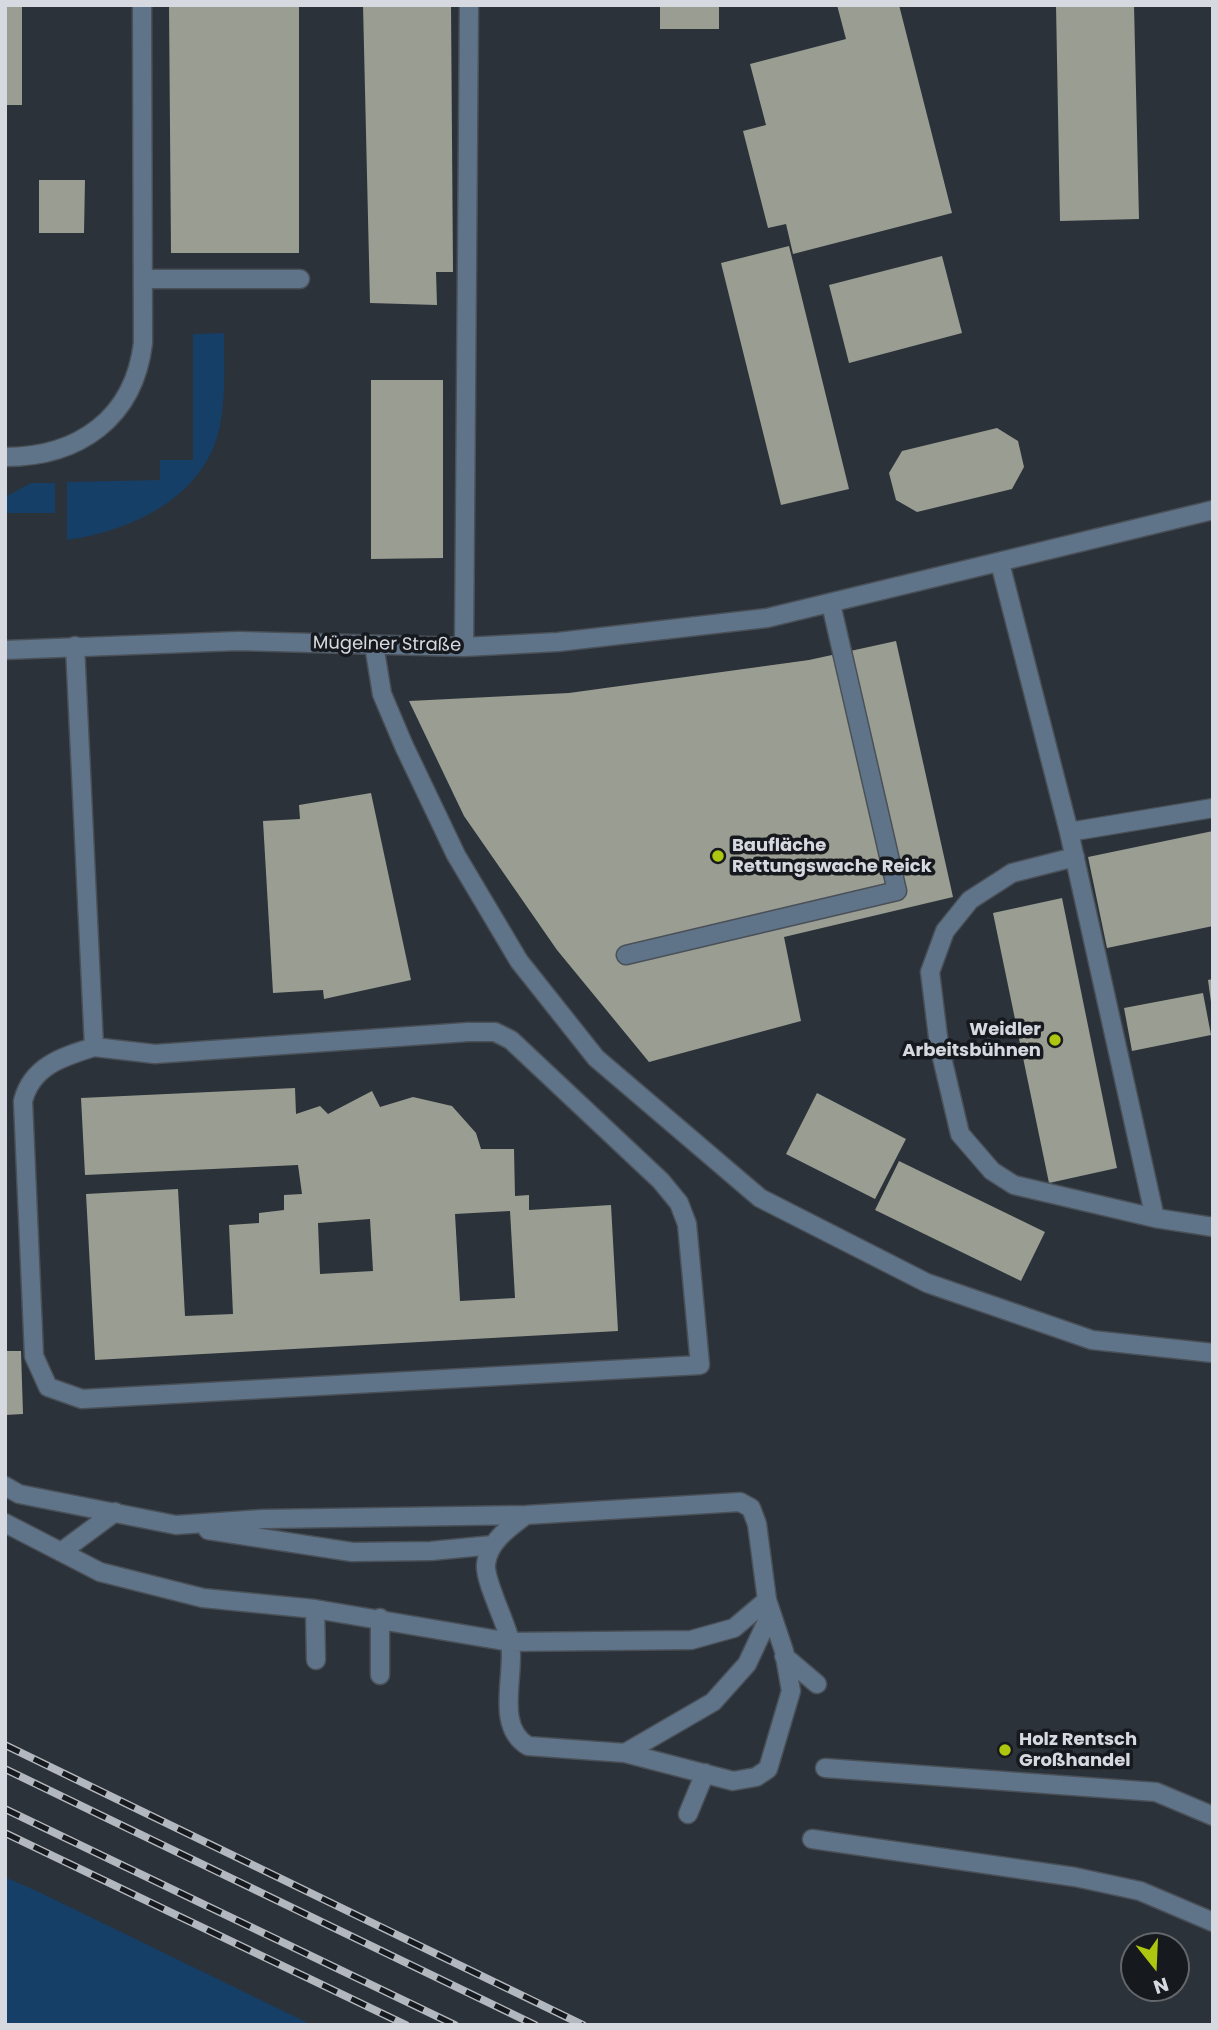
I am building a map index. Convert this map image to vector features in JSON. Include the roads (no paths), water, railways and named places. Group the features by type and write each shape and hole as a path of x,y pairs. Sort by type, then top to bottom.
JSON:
{"street":[{"path":"5,457 36,454 80,440 114,415 126,400 141,362 142,5"},
{"path":"464,647 469,5"},
{"path":"143,279 300,279"},
{"name":"Mügelner Straße","path":"5,650 238,641 464,647 558,642 767,618 1213,510"},
{"path":"1000,562 1069,832 1155,1218"},
{"path":"626,955 897,891 831,604"},
{"path":"374,645 382,694 404,746 456,855 519,961 596,1058 760,1198 927,1283 1092,1340 1213,1353"},
{"path":"75,646 94,1046"},
{"path":"1069,832 1213,808"},
{"path":"1075,858 1012,873 970,900 945,931 930,972 939,1045 960,1134 992,1171 1014,1185 1155,1218 1213,1227"},
{"path":"468,1032 495,1032 511,1040 662,1181 679,1203 687,1224 699,1365 82,1399 48,1387 34,1356 23,1101 27,1084 40,1071 57,1059 94,1046 155,1054 468,1032"},
{"path":"5,1486 19,1494 176,1525 352,1552 431,1551 493,1545"},
{"path":"176,1525 263,1519 526,1515 740,1502 751,1507 757,1524 769,1607 791,1691 768,1769 757,1777 733,1781 625,1753 528,1746 516,1739 510,1725 510,1642 485,1565 493,1545 526,1515"},
{"path":"61,1552 114,1512"},
{"path":"5,1523 100,1572 202,1598 380,1618 510,1642 691,1640 734,1628 769,1607"},
{"path":"625,1753 713,1702 747,1664 769,1607"},
{"path":"315,1609 316,1660"},
{"path":"380,1618 380,1675"},
{"path":"784,1656 817,1684"},
{"path":"825,1768 1156,1792 1213,1816"},
{"path":"688,1814 705,1773"},
{"path":"812,1839 1075,1877 1140,1891 1213,1922"}],"railway":[{"path":"5,1745 583,2025"},
{"path":"5,1769 535,2025"},
{"path":"5,1809 455,2025"},
{"path":"5,1833 406,2025"}],"place":[{"name":"Baufläche Rettungswache Reick","path":"718,856"},
{"name":"Weidler Arbeitsbühnen","path":"1055,1040"},
{"name":"Holz Rentsch Großhandel","path":"1005,1750"}]}
